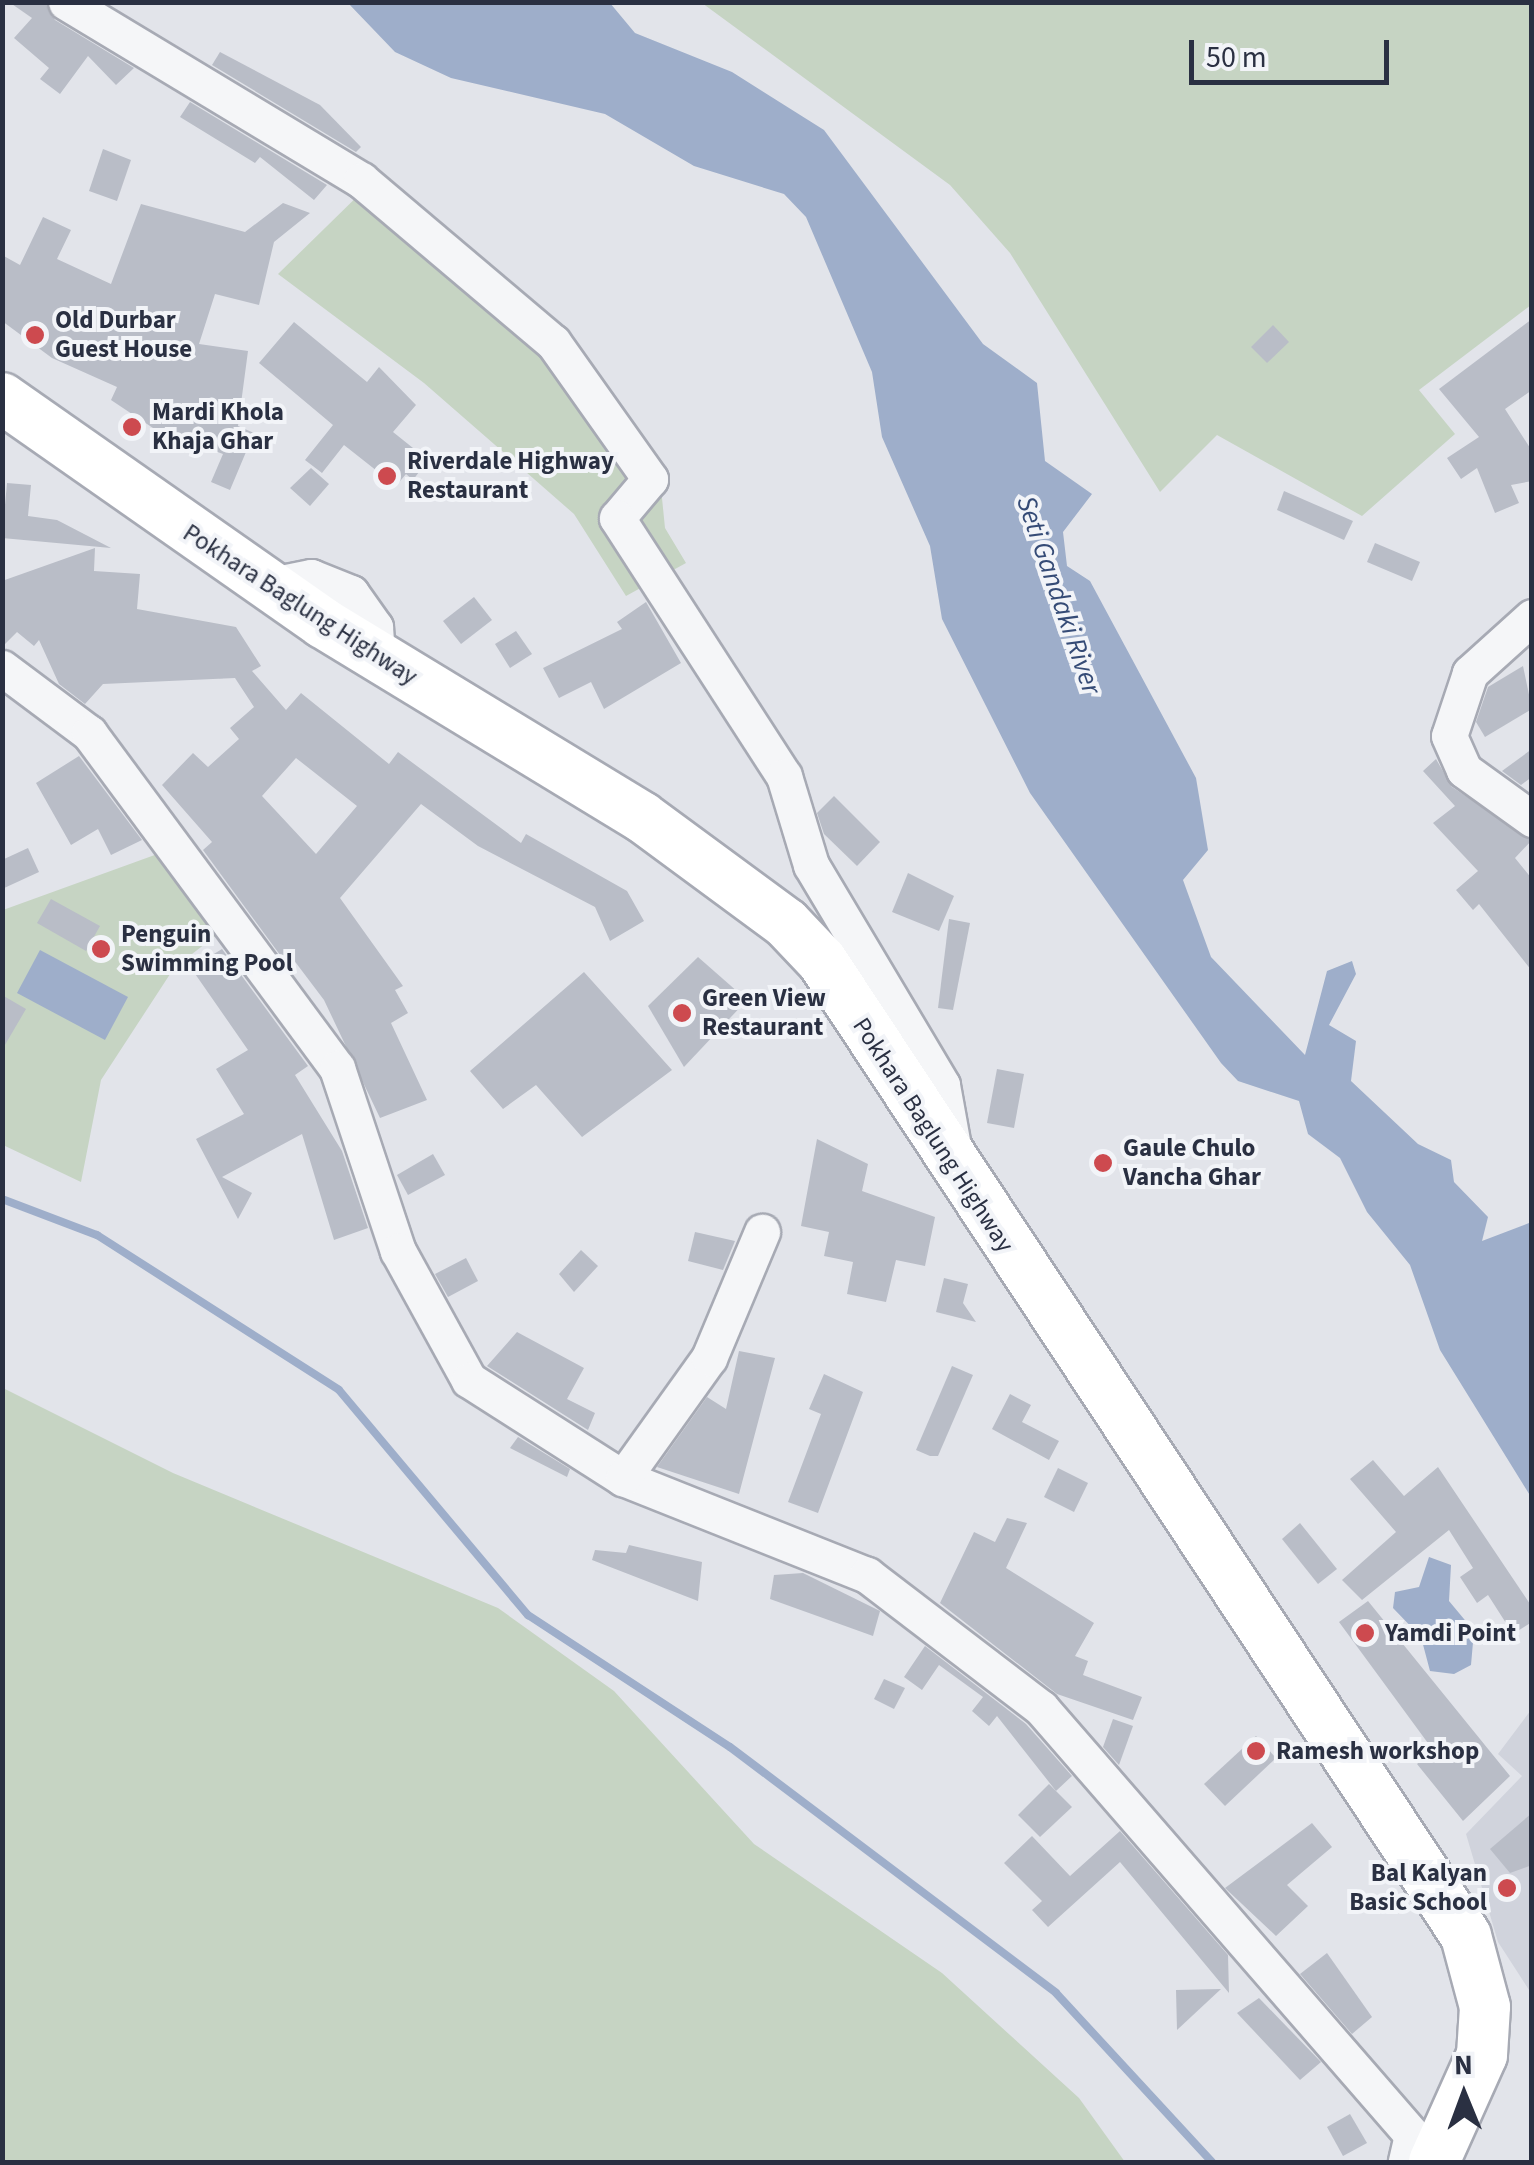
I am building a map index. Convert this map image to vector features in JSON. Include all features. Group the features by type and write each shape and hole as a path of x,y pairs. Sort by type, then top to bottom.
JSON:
{"highway":[{"name":"Pokhara Baglung Highway","path":"2,398 267,586 642,817 786,924 822,961 958,1176 1466,1936 1485,2007 1482,2055 1434,2162"}],"street":[{"path":"66,2 361,180 553,342 650,479 617,518 784,776 812,865 942,1085 958,1176"},
{"path":"1532,617 1470,673 1448,736 1464,770 1532,819"},
{"path":"2,668 89,732 337,1068 398,1252 469,1380 623,1478 866,1575 1041,1708 1412,2135 1406,2162"},
{"path":"623,1478 709,1358 762,1232"}],"shaded area":[{"name":"Bal Kalyan Basic School","path":"1531,1710 1531,1993 1498,1942 1466,1834 1522,1776 1498,1754"}],"green space":[{"path":"702,3 1531,3 1531,305 1419,390 1455,434 1362,516 1217,435 1160,492 1010,253 950,185"},
{"path":"372,182 659,468 665,528 686,563 626,596 574,514 424,383 278,274"},
{"name":"Penguin Swimming Pool","path":"163,852 223,930 174,968 101,1080 81,1182 3,1145 3,910"},
{"path":"3,1388 173,1473 498,1608 614,1691 754,1844 942,1973 1079,2098 1125,2162 3,2162"}],"water":[{"name":"Seti Gandaki River","path":"348,3 610,3 635,33 732,72 824,130 983,344 1037,383 1045,461 1092,494 1063,532 1067,566 1090,581 1196,778 1208,850 1183,880 1211,957 1305,1055 1327,971 1352,961 1356,974 1329,1025 1356,1041 1351,1081 1418,1144 1451,1160 1454,1182 1488,1217 1482,1241 1529,1223 1531,1497 1440,1350 1410,1265 1367,1212 1340,1158 1308,1134 1299,1101 1238,1081 1221,1063 1030,793 942,619 930,546 882,437 872,372 806,217 784,194 694,166 605,114 451,78 395,52"},
{"path":"40,950 128,997 105,1040 17,993"},
{"path":"1429,1557 1451,1565 1449,1601 1474,1631 1471,1665 1454,1674 1430,1671 1421,1637 1393,1608 1395,1592 1419,1587"}],"building":[{"path":"9,2 45,2 55,20 134,68 116,85 88,56 60,94 40,79 49,68 14,38 32,18"},
{"path":"220,52 320,105 361,147 356,152 212,65"},
{"path":"190,102 327,185 314,200 260,157 255,163 180,117"},
{"path":"103,149 131,160 117,201 89,191"},
{"path":"283,203 310,213 274,242 259,305 215,294 199,344 248,351 238,426 254,433 230,490 211,482 223,454 153,428 111,400 117,387 52,358 2,321 2,255 20,265 43,217 71,230 57,259 111,284 141,204 245,232"},
{"path":"1532,319 1532,390 1505,409 1532,451 1532,481 1511,485 1519,503 1495,513 1477,468 1461,479 1447,458 1479,437 1439,389"},
{"path":"294,322 367,382 379,367 416,405 393,432 428,460 413,480 406,474 396,486 344,445 322,473 305,460 333,425 259,363"},
{"path":"1273,325 1289,342 1267,363 1251,347"},
{"path":"311,468 329,484 310,506 290,488"},
{"path":"7,483 31,485 28,516 57,520 111,548 2,538"},
{"path":"1284,491 1353,521 1344,540 1277,510"},
{"path":"1375,543 1420,562 1412,581 1367,562"},
{"path":"95,548 94,571 140,574 137,609 236,627 261,666 252,671 286,710 301,693 389,764 398,752 521,843 526,834 627,891 644,921 610,941 595,907 478,846 421,804 340,898 403,986 395,990 408,1013 391,1023 427,1100 380,1118 324,1000 290,955 283,959 203,850 212,842 162,785 193,753 208,767 239,739 230,728 254,707 235,678 103,684 85,704 59,684 39,640 34,646 17,632 2,647 2,581","holes":["296,758 357,806 316,854 262,796"]},
{"path":"474,597 492,620 461,644 443,621"},
{"path":"646,602 681,663 604,709 591,682 559,698 543,668 622,629 617,622"},
{"path":"516,631 532,654 510,668 495,644"},
{"path":"1523,666 1532,709 1485,737 1476,722 1488,687"},
{"path":"1532,749 1532,777 1521,785 1502,771"},
{"path":"79,756 142,840 111,855 98,829 71,845 36,783"},
{"path":"1436,759 1452,787 1532,840 1515,858 1532,879 1532,971 1479,904 1473,910 1456,890 1478,871 1433,823 1455,806 1423,771"},
{"path":"834,796 880,842 857,866 824,834 817,813"},
{"path":"28,848 39,872 2,889 2,860"},
{"path":"908,873 954,896 939,931 892,912"},
{"path":"51,899 100,926 86,951 37,923"},
{"path":"949,919 970,923 953,1010 938,1008"},
{"path":"222,949 308,1066 295,1075 342,1151 368,1228 334,1240 302,1134 222,1177 252,1193 238,1219 196,1139 244,1114 216,1069 248,1050 191,968"},
{"path":"698,957 747,1000 684,1067 648,1006"},
{"path":"584,972 672,1070 582,1137 536,1085 503,1109 470,1071"},
{"path":"2,995 26,1009 2,1050"},
{"path":"997,1069 1024,1074 1014,1128 987,1123"},
{"path":"817,1139 868,1164 862,1191 935,1217 925,1266 896,1260 886,1302 847,1294 853,1262 824,1256 829,1232 801,1226"},
{"path":"433,1154 445,1175 408,1195 397,1175"},
{"path":"695,1232 735,1241 723,1270 688,1261"},
{"path":"581,1250 598,1266 574,1292 559,1274"},
{"path":"466,1258 478,1281 448,1297 435,1274"},
{"path":"944,1278 968,1284 963,1303 976,1322 936,1312"},
{"path":"517,1332 584,1368 567,1399 595,1413 588,1430 487,1366"},
{"path":"739,1351 775,1358 739,1494 657,1467 707,1397 726,1409"},
{"path":"952,1366 973,1375 938,1456 930,1456 916,1450"},
{"path":"824,1374 863,1392 818,1513 788,1502 821,1414 809,1409"},
{"path":"1010,1394 1031,1405 1022,1422 1059,1441 1049,1460 992,1429"},
{"path":"518,1437 570,1469 567,1477 510,1448"},
{"path":"1373,1460 1404,1496 1438,1467 1532,1607 1532,1622 1513,1634 1488,1595 1477,1603 1460,1577 1473,1568 1449,1530 1362,1600 1342,1580 1396,1532 1350,1479"},
{"path":"1058,1468 1088,1483 1074,1512 1044,1497"},
{"path":"1007,1518 1027,1523 1006,1568 1094,1623 1075,1656 1088,1661 1083,1675 1142,1697 1133,1720 1057,1694 940,1603 974,1532 995,1542"},
{"path":"1300,1523 1337,1569 1318,1584 1282,1539"},
{"path":"629,1545 702,1562 698,1601 592,1560 595,1550 626,1553"},
{"path":"803,1573 880,1611 873,1636 770,1599 774,1575"},
{"path":"1368,1601 1510,1776 1463,1821 1417,1764 1433,1750 1339,1622"},
{"path":"925,1646 1026,1724 1072,1776 1056,1791 997,1716 989,1726 972,1711 983,1697 939,1665 922,1690 904,1677"},
{"path":"884,1679 905,1688 894,1709 874,1699"},
{"path":"1113,1719 1133,1726 1119,1765 1103,1747"},
{"path":"1256,1736 1276,1758 1225,1806 1204,1784"},
{"path":"1049,1784 1072,1807 1040,1837 1018,1815"},
{"path":"1532,1813 1532,1865 1510,1873 1490,1849"},
{"path":"1312,1823 1332,1847 1287,1885 1308,1906 1276,1936 1225,1888"},
{"path":"1120,1831 1228,1955 1229,1993 1120,1862 1048,1927 1032,1910 1042,1901 1004,1863 1032,1836 1070,1876"},
{"path":"1327,1953 1372,2017 1352,2034 1300,1974"},
{"path":"1221,1989 1177,2030 1176,1990"},
{"path":"1259,1998 1321,2062 1300,2080 1237,2013"},
{"path":"1350,2114 1367,2143 1343,2156 1327,2127"}],"waterway":[{"path":"2,1199 97,1235 339,1390 528,1615 730,1747 1056,1993 1212,2162"}],"place":[{"name":"Old Durbar Guest House","path":"35,335"},
{"name":"Mardi Khola Khaja Ghar","path":"132,427"},
{"name":"Riverdale Highway Restaurant","path":"387,476"},
{"name":"Penguin Swimming Pool","path":"101,949"},
{"name":"Green View Restaurant","path":"682,1013"},
{"name":"Gaule Chulo Vancha Ghar","path":"1103,1163"},
{"name":"Yamdi Point","path":"1365,1633"},
{"name":"Ramesh workshop","path":"1256,1751"},
{"name":"Bal Kalyan Basic School","path":"1507,1888"}]}
